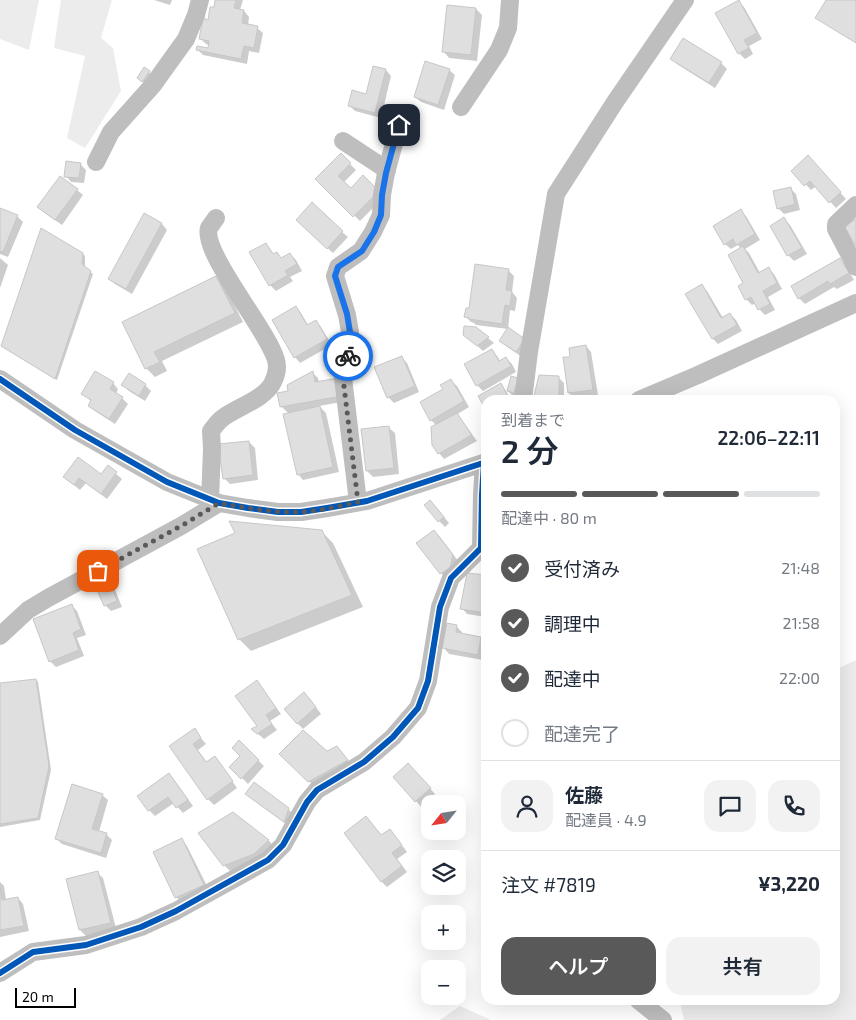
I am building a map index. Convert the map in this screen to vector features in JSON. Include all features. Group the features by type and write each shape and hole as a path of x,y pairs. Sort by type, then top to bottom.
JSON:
{"street":[{"path":"96,162 111,132 153,86 186,39 200,0"},
{"path":"461,107 499,50 508,28 510,0"},
{"path":"524,395 529,352 556,194 614,102 685,0"},
{"path":"358,502 343,378 350,332 347,314 335,276 338,267 362,251 374,232 381,215 382,195 387,170 399,125"},
{"path":"343,141 387,170"},
{"path":"856,205 836,224 836,229 856,267"},
{"path":"215,501 211,431 222,418 262,395 273,384 276,373 276,360 268,342 216,259 210,240 209,228 216,218"},
{"path":"650,395 856,303"},
{"path":"0,380 75,430 167,482 215,501 248,508 278,512 301,512 367,501 481,463"},
{"path":"0,636 28,610 181,526 215,501"},
{"path":"0,973 33,952 86,944 141,927 176,912 268,860 283,845 307,802 317,790 364,762 393,737 418,708 428,681 440,606 451,578 481,552"},
{"path":"644,1005 663,1020"}],"shaded area":[{"path":"0,0 39,0 29,50 0,39"},
{"path":"61,0 112,0 101,38 113,48 121,91 85,148 67,138 85,56 54,48"},
{"path":"856,660 856,1020 684,1020 681,1005 840,1005 840,668"},
{"path":"460,1006 491,1020 440,1020"}],"building":[{"path":"215,0 236,0 234,8 244,10 242,23 258,26 254,48 244,46 241,59 196,50 197,46 208,48 209,41 199,39 203,18 208,20 210,7 214,7"},
{"path":"739,0 757,33 744,40 749,48 738,54 715,13"},
{"path":"826,0 856,0 856,43 815,18"},
{"path":"447,5 476,8 471,55 442,52"},
{"path":"683,38 722,62 709,83 670,59"},
{"path":"425,61 450,69 438,105 414,97"},
{"path":"373,66 386,69 375,113 348,106 352,90 366,94"},
{"path":"144,67 150,71 142,82 137,78"},
{"path":"341,153 351,163 338,176 351,188 363,175 379,191 353,217 315,179"},
{"path":"808,155 841,192 829,203 810,181 804,186 791,171"},
{"path":"66,161 81,163 79,178 64,177"},
{"path":"60,176 78,189 55,220 37,207"},
{"path":"791,187 795,204 777,209 773,191"},
{"path":"312,202 343,231 327,249 296,220"},
{"path":"0,208 18,215 3,252 0,251"},
{"path":"741,209 755,234 736,245 733,239 724,245 713,226"},
{"path":"144,213 162,223 126,289 108,279"},
{"path":"784,217 802,248 787,256 770,226"},
{"path":"856,219 856,246 844,226"},
{"path":"41,228 83,253 82,264 91,271 55,379 1,346"},
{"path":"266,243 273,254 277,252 281,258 290,253 297,264 285,271 288,275 269,286 249,252"},
{"path":"743,246 758,273 769,267 777,283 763,291 770,304 758,310 751,297 745,300 738,286 743,283 728,255"},
{"path":"840,258 849,273 830,284 828,281 798,299 791,286"},
{"path":"475,264 509,269 506,290 512,291 510,306 505,305 502,324 464,317 466,308 469,308"},
{"path":"216,276 235,313 154,352 160,362 145,369 122,322"},
{"path":"702,284 721,318 730,313 737,325 712,339 685,294"},
{"path":"296,306 307,325 316,320 327,339 294,358 272,320"},
{"path":"464,326 476,327 489,337 477,346 463,335"},
{"path":"508,327 525,339 516,352 499,341"},
{"path":"586,345 593,390 568,393 563,357 570,357 569,348"},
{"path":"492,349 499,361 506,357 511,366 476,386 464,364"},
{"path":"402,356 415,386 387,398 374,367"},
{"path":"95,371 114,382 110,389 123,397 109,419 88,406 91,400 81,394"},
{"path":"313,371 315,382 338,378 342,396 280,407 277,393 288,391 287,385"},
{"path":"129,373 146,384 139,396 121,385"},
{"path":"539,375 559,376 559,395 534,395"},
{"path":"511,376 518,378 514,393 507,391"},
{"path":"451,379 464,401 430,421 420,402 443,389 440,385"},
{"path":"501,383 507,395 481,395 481,401 478,396"},
{"path":"320,406 333,467 297,475 283,414"},
{"path":"457,413 472,435 438,454 432,445 431,427"},
{"path":"389,426 394,468 366,471 361,429"},
{"path":"249,441 253,475 223,479 218,444"},
{"path":"78,457 101,474 108,465 117,472 101,494 79,478 74,485 63,477"},
{"path":"430,500 444,517 438,522 424,505"},
{"path":"229,521 322,530 352,595 238,640 197,549 235,533"},
{"path":"434,530 453,555 450,568 440,574 416,543"},
{"path":"467,573 481,574 481,612 460,609"},
{"path":"108,578 117,601 104,606 94,583"},
{"path":"72,604 81,629 73,633 79,650 49,662 33,619"},
{"path":"447,623 457,625 456,632 481,637 478,655 442,648"},
{"path":"36,679 49,766 38,818 0,824 0,683"},
{"path":"257,680 276,708 266,715 272,724 257,734 251,729 257,726 235,696"},
{"path":"304,692 316,707 297,724 284,709"},
{"path":"195,728 201,738 193,744 206,762 215,756 233,781 207,800 169,746"},
{"path":"303,730 327,751 337,746 348,760 308,782 279,754"},
{"path":"239,740 259,760 241,779 229,767 240,756 232,748"},
{"path":"408,763 431,788 415,802 393,777"},
{"path":"169,773 188,800 176,808 168,797 148,811 137,796"},
{"path":"254,782 289,808 284,822 245,794"},
{"path":"72,784 103,794 92,829 107,833 101,853 55,839"},
{"path":"233,812 269,840 254,854 223,866 198,833"},
{"path":"366,816 381,835 390,829 402,845 392,853 402,866 381,882 344,833"},
{"path":"182,838 204,885 175,898 153,852"},
{"path":"98,871 111,923 79,930 66,879"},
{"path":"0,888 2,900 18,897 24,926 0,930"}],"cycle path":[{"path":"0,379 75,430 167,482 219,503 278,512 301,512 367,501 481,464"},
{"path":"0,973 33,952 86,945 141,927 176,911 268,860 283,845 307,802 317,790 364,762 393,737 418,708 428,681 440,607 451,578 481,548"}],"way so far":[{"path":"98,571 219,503 278,512 301,512 358,502 343,378 348,356"}],"route":[{"path":"348,356 350,332 347,314 335,276 338,267 362,251 374,232 381,215 386,173 399,125"}]}
